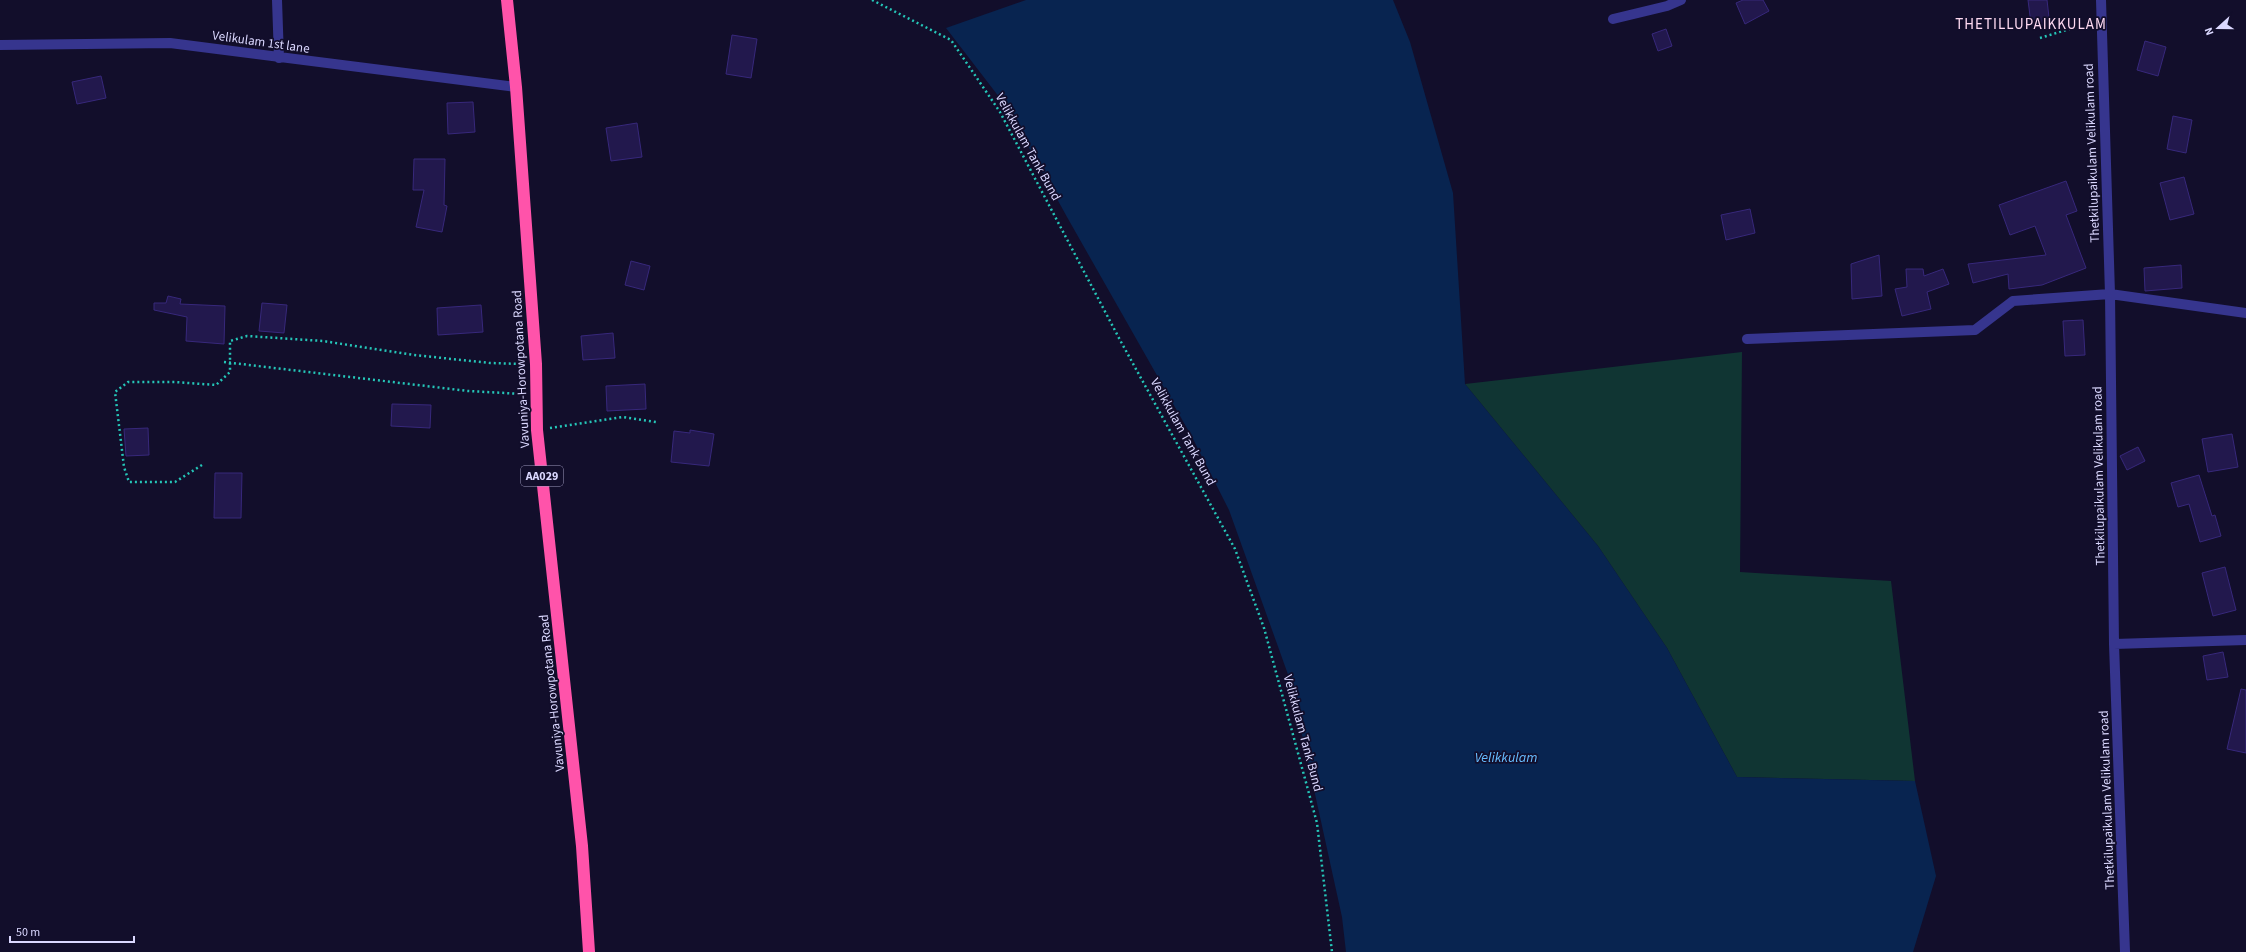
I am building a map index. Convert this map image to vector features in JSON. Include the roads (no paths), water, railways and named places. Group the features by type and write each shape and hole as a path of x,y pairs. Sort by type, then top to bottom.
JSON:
{"highway":[{"name":"Vavuniya-Horowpotana Road","path":"507,0 516,87 536,364 537,430 582,846 589,952"}],"street":[{"path":"277,0 279,58"},
{"path":"1613,19 1667,6 1681,0"},
{"name":"Thetkilupaikulam Velikulam road","path":"2101,0 2110,294 2114,644 2125,952"},
{"name":"Velikulam 1st lane","path":"0,45 170,43 516,87"},
{"path":"1747,339 1975,330 2013,301 2110,294 2246,313"},
{"path":"2114,644 2246,640"}],"water":[{"name":"Velikkulam","path":"1026,0 1393,0 1410,42 1453,193 1465,384 1598,546 1667,648 1737,777 1915,781 1936,876 1913,952 1346,952 1342,917 1290,680 1229,510 1192,437 1006,106 946,28"}],"district":[{"name":"THETILLUPAIKKULAM","path":"2031,24"}]}
